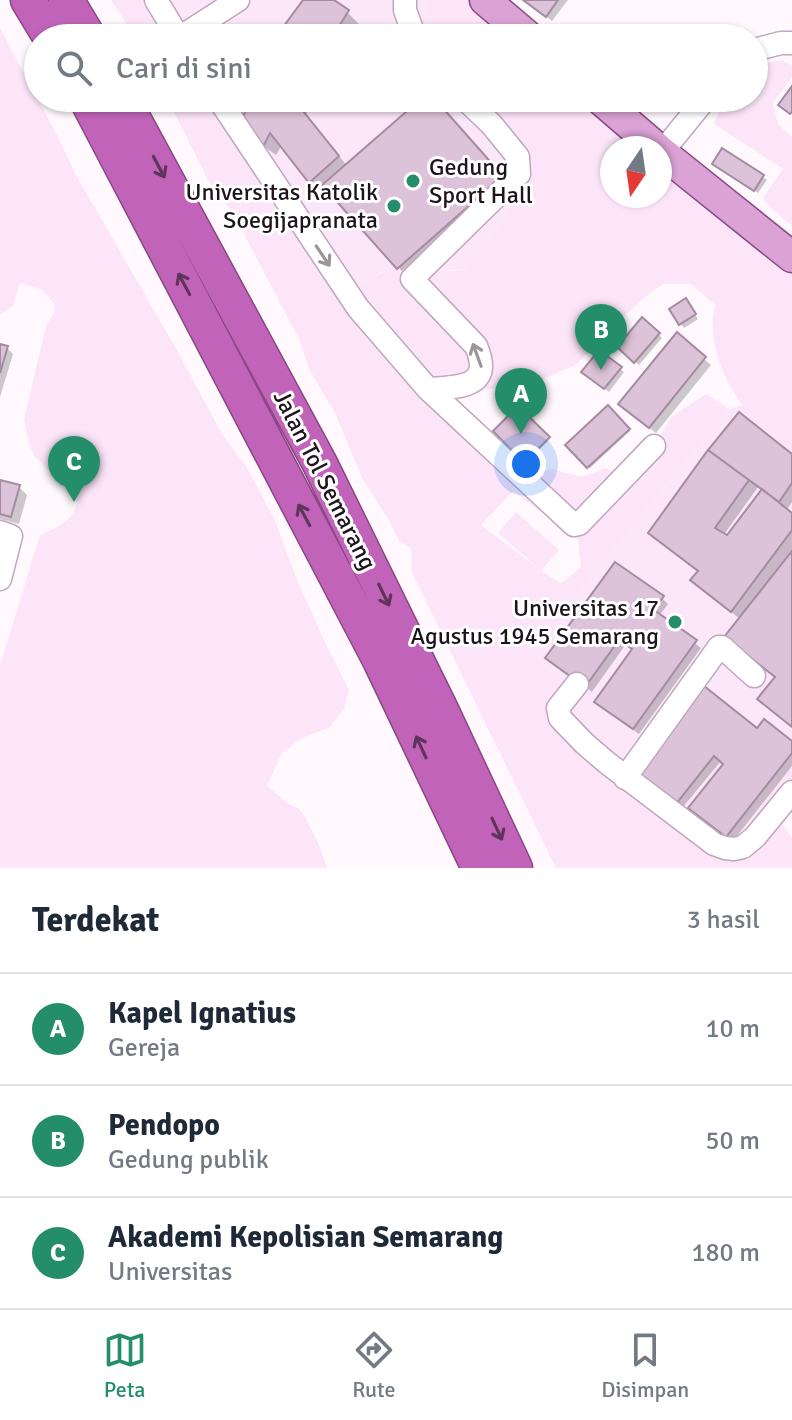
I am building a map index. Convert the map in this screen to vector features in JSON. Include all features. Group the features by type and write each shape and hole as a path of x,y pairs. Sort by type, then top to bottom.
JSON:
{"highway":[{"path":"28,0 43,24"},
{"path":"66,0 81,24"},
{"name":"Jalan Tol Semarang","path":"93,112 380,660 479,868"},
{"name":"Jalan Tol Semarang","path":"130,112 319,462 515,868"}],"main road":[{"path":"485,0 513,24"},
{"path":"615,112 643,136"},
{"path":"672,160 792,257"}],"street":[{"path":"156,0 171,24"},
{"path":"201,24 238,0"},
{"path":"405,0 410,24"},
{"path":"768,46 792,43"},
{"path":"227,112 358,308 406,366 574,525 579,524 654,446"},
{"path":"428,389 472,383 482,370 482,359 476,346 412,279 519,174 518,157 479,112"},
{"path":"672,136 693,112"},
{"path":"0,532 11,536 0,579"},
{"path":"625,778 719,647 754,676"},
{"path":"577,684 558,708 560,718 625,778 714,844 734,849 743,847 792,792"}],"shaded area":[{"path":"111,0 147,0 162,24 127,24"},
{"path":"147,0 423,0 432,24 162,24"},
{"path":"423,0 477,0 504,24 432,24"},
{"path":"0,28 24,73 24,112 45,112 76,175 222,434 246,466 274,518 296,577 349,690 344,709 330,727 302,738 282,753 267,786 304,815 327,868 0,868 0,665 40,535 67,520 77,503 69,490 35,457 24,419 46,326 55,311 54,304 43,290 20,283 13,306 0,315"},
{"path":"781,60 792,65 792,77 773,103 778,124 792,137 792,226 763,198 783,169 714,124 719,112 768,112 768,63"},
{"path":"174,112 219,112 343,278 367,283 394,269 466,269 499,225 527,168 482,112 615,112 645,136 600,136 600,208 672,208 672,157 792,251 792,446 753,417 735,395 715,345 715,305 691,284 663,284 650,293 602,336 576,365 543,379 451,399 500,455 534,472 552,469 582,477 606,468 632,484 671,417 706,394 729,409 579,592 537,652 544,666 555,677 550,711 607,752 625,760 619,778 729,843 792,759 792,799 779,819 792,838 792,868 556,868 412,573 411,548 399,541 362,478 335,413 309,369 299,339 240,222 209,182","holes":["513,491 578,539 581,567 561,583 541,571 559,550 516,512 498,533 539,569 481,525"]},
{"name":"Universitas Katolik Soegijapranata","path":"219,112 482,112 527,168 499,225 467,269 443,271 405,267 381,272 367,283 343,278"},
{"name":"Universitas 17 Agustus 1945 Semarang","path":"742,405 755,419 792,446 792,759 729,843 550,711 555,677 544,666 537,652 579,592 729,409"}],"building":[{"path":"303,0 334,0 349,10 340,24 285,24"},
{"path":"523,0 558,0 546,17"},
{"path":"792,86 792,112 790,114 778,105"},
{"path":"245,112 304,112 339,156 309,183 270,133 264,145 241,129"},
{"name":"Gedung Sport Hall","path":"406,112 446,112 503,176 397,269 322,185"},
{"path":"722,148 764,175 754,191 712,164"},
{"path":"686,298 696,314 679,325 669,309"},
{"path":"642,317 660,333 634,363 617,347"},
{"path":"677,332 706,357 649,428 618,404"},
{"path":"0,344 8,346 0,373"},
{"path":"599,350 622,367 604,389 581,372"},
{"path":"608,405 630,429 587,468 565,445"},
{"path":"518,406 550,437 524,463 493,431"},
{"path":"739,412 792,454 792,483 779,502 708,450"},
{"path":"708,450 749,480 715,528 727,535 762,489 792,513 792,530 731,612 690,580 698,571 648,533"},
{"path":"0,480 20,485 11,517 0,514"},
{"path":"792,551 792,727 757,699 775,677 724,637"},
{"path":"615,562 664,596 654,610 697,640 633,729 594,702 632,649 619,640 585,687 545,658"},
{"path":"704,686 757,728 764,719 792,741 792,753 726,837 688,808 723,764 714,756 672,809 631,779"}],"place":[{"name":"Gedung Sport Hall","path":"413,181"},
{"name":"Universitas Katolik Soegijapranata","path":"394,206"},
{"name":"Pendopo","path":"601,370"},
{"name":"Kapel Ignatius","path":"521,434"},
{"name":"Akademi Kepolisian Semarang","path":"74,502"},
{"name":"Universitas 17 Agustus 1945 Semarang","path":"675,622"}]}
